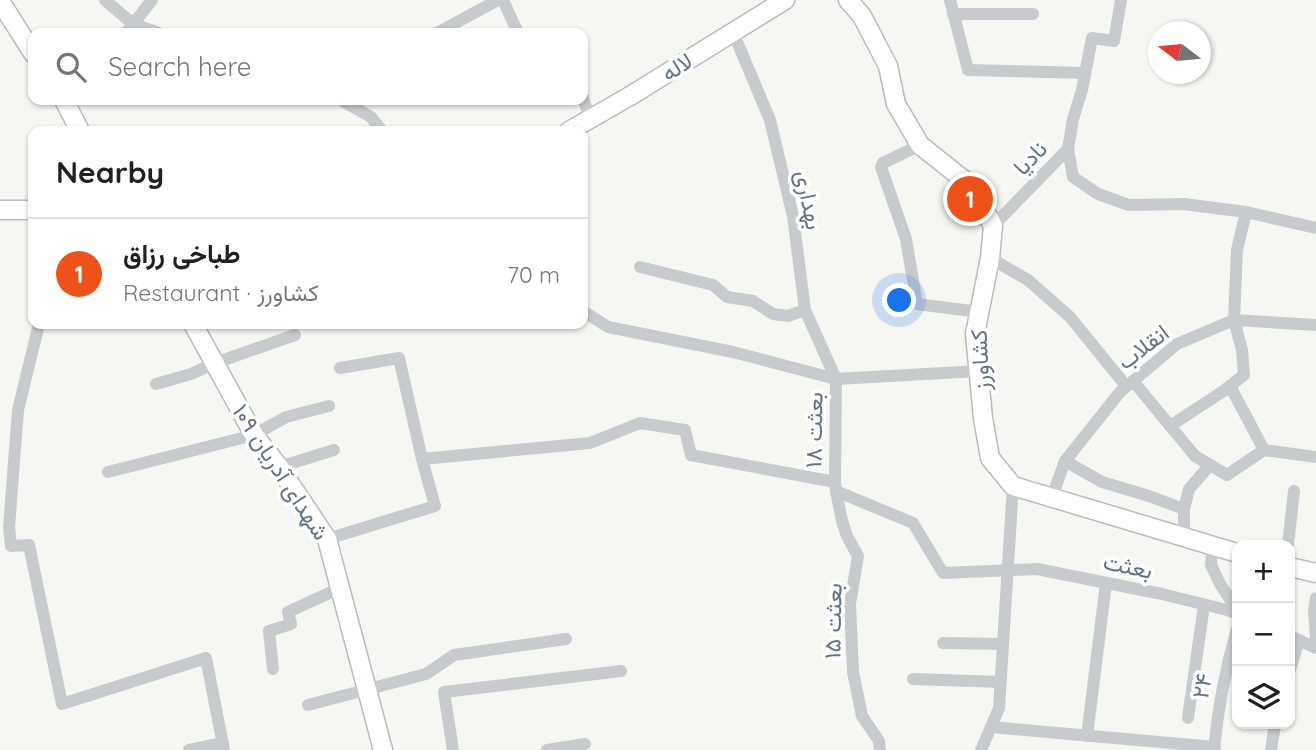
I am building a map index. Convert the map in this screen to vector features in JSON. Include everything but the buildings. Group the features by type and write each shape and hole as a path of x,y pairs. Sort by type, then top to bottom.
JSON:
{"street":[{"path":"105,0 129,28 152,0"},
{"path":"447,28 500,0 515,28"},
{"name":"لاله","path":"578,126 785,0"},
{"path":"848,0 862,16 888,66 896,104 920,145 964,180 978,197 993,226"},
{"path":"950,0 968,70 1086,73"},
{"path":"1121,0 1114,41 1092,38 1068,149 1073,177 1098,194 1129,205 1184,204 1246,212 1316,228"},
{"path":"0,1 28,45"},
{"path":"953,14 1033,14"},
{"name":"بهداری","path":"733,32 770,120 793,216 805,310 836,379"},
{"path":"70,105 78,126"},
{"path":"350,105 371,117 378,126"},
{"path":"586,105 590,119"},
{"path":"920,145 883,163 881,167 906,239 917,304 979,312"},
{"name":"نادیا","path":"993,226 1068,149"},
{"path":"0,210 28,210"},
{"path":"1170,426 1244,375 1242,350 1234,320 1237,250 1246,212"},
{"name":"کشاورز","path":"993,226 990,258 975,334 990,458 1013,486"},
{"path":"990,258 1028,280 1070,317 1195,456 1227,475 1264,450 1316,457"},
{"path":"640,267 713,285 727,297 753,301 773,314 788,316 805,310"},
{"path":"588,314 608,327 733,352 836,379 979,371"},
{"name":"انقلاب","path":"1052,498 1066,461 1120,392 1177,344 1234,320 1316,325"},
{"path":"38,329 18,410 9,527 5,537 11,546 29,545 62,704 206,658 224,746 189,750"},
{"name":"شهدای آدریان ۱۰۹","path":"196,329 254,435 327,539 383,750"},
{"path":"156,384 191,374 295,335"},
{"path":"327,539 435,506 399,358 340,368"},
{"name":"بعثت ۱۸","path":"835,486 836,379"},
{"path":"1230,386 1264,450"},
{"path":"108,472 254,435 286,417 329,406"},
{"path":"422,459 590,443 640,423 685,430 691,455 835,486"},
{"path":"279,467 334,450"},
{"path":"1066,461 1102,482 1184,509"},
{"path":"1185,537 1184,509 1189,489 1210,465"},
{"name":"بعثت","path":"835,486 913,523 943,573 1037,569 1232,611"},
{"name":"بعثت ۱۵","path":"835,486 842,521 858,556 850,604 853,672 862,716 879,741 880,750"},
{"path":"981,750 999,708 1013,486 1232,551"},
{"path":"1288,540 1294,491"},
{"path":"1213,545 1211,565 1232,604"},
{"path":"1295,568 1316,573"},
{"path":"1074,750 1081,736 1106,583"},
{"path":"273,669 269,631 291,624 288,612 340,588"},
{"path":"1316,598 1316,639"},
{"path":"1188,718 1204,605"},
{"path":"1295,638 1316,648"},
{"path":"308,705 426,674 454,655 566,639"},
{"path":"943,643 1003,644"},
{"name":"۲۴","path":"1214,749 1226,668 1232,647"},
{"path":"453,750 444,692 621,671"},
{"path":"913,679 1001,682"},
{"path":"990,727 1214,749"},
{"path":"1271,750 1274,729"},
{"path":"547,750 586,744"}],"place":[{"name":"طباخی رزاق","path":"970,199"}]}
